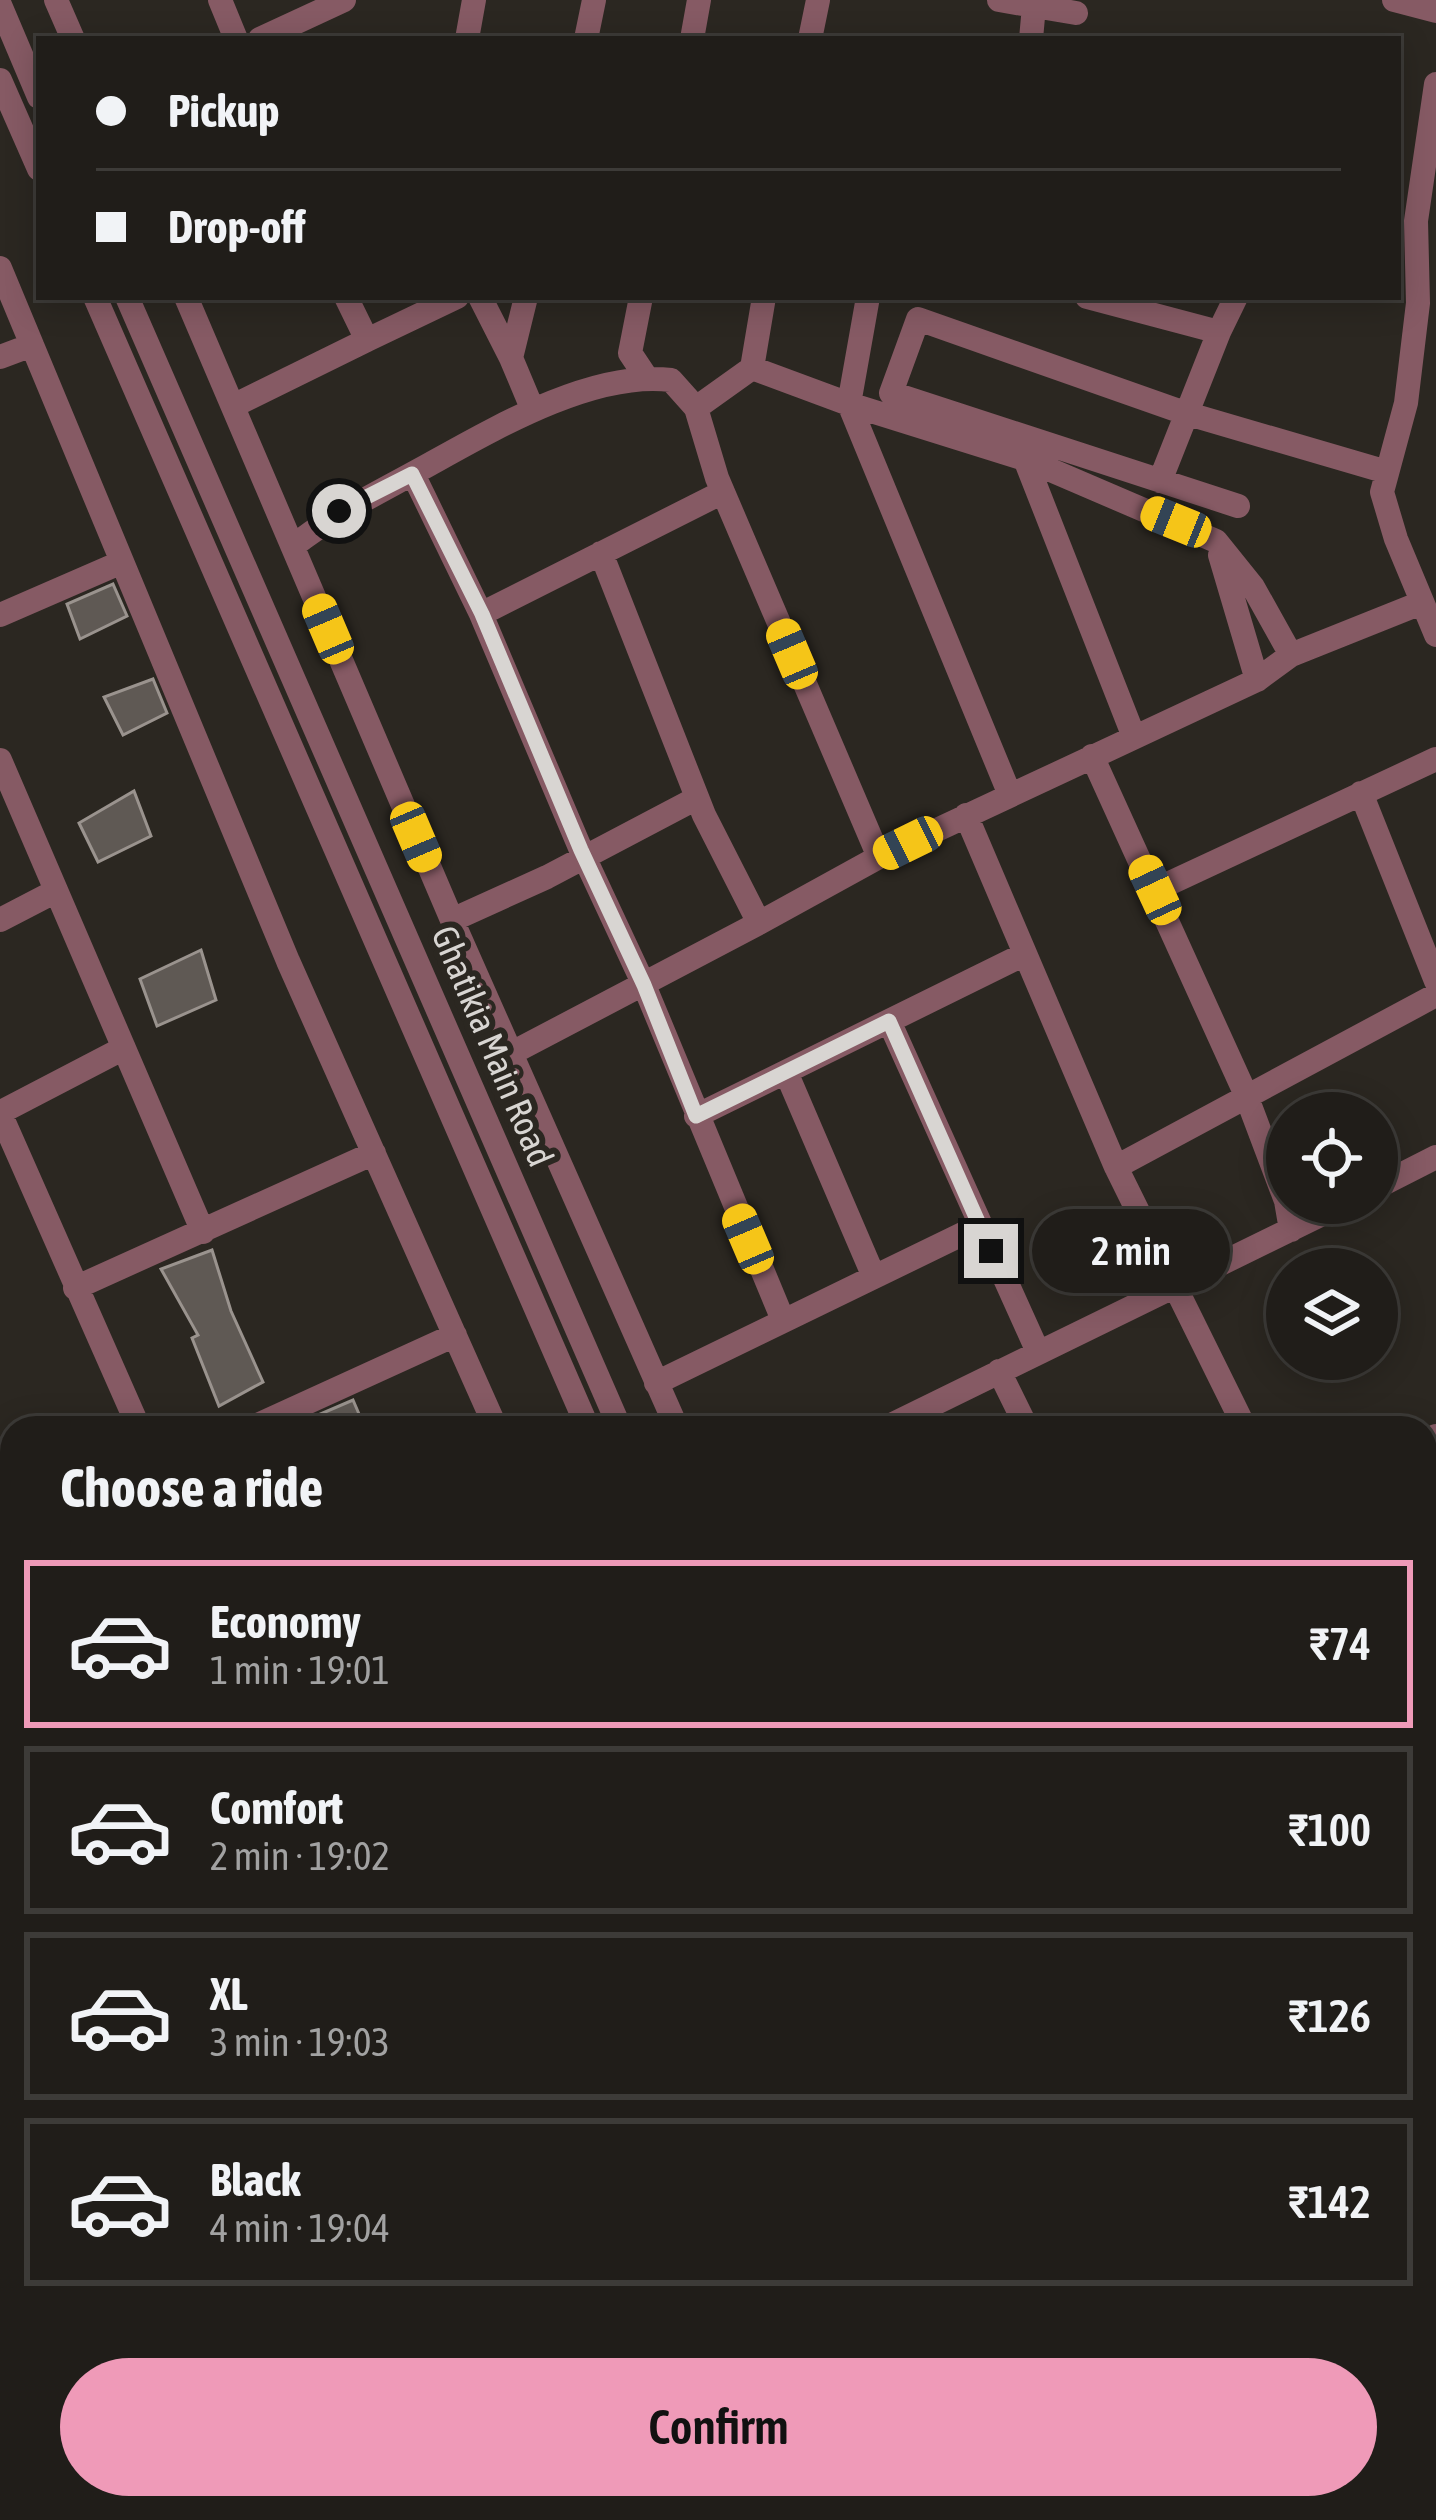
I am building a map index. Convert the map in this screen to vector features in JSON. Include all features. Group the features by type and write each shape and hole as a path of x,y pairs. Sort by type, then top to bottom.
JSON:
{"street":[{"path":"56,0 72,36"},
{"path":"220,0 235,36"},
{"path":"266,36 344,0"},
{"path":"468,36 474,0"},
{"path":"587,36 594,0"},
{"path":"693,36 699,0"},
{"path":"811,36 818,0"},
{"path":"999,0 1076,13"},
{"path":"1394,0 1436,11"},
{"path":"0,5 36,90"},
{"path":"1030,36 1034,7"},
{"path":"28,73 1,83 36,162"},
{"path":"1436,84 1407,219 1417,303 1406,404 1382,492 1436,635"},
{"path":"0,268 289,961 491,1416"},
{"name":"Ghatikia Main Road","path":"96,300 583,1416"},
{"name":"Ghatikia Main Road","path":"128,300 615,1416"},
{"path":"187,300 452,920 671,1416"},
{"path":"347,300 367,340"},
{"path":"233,406 451,300"},
{"path":"482,300 532,408"},
{"path":"511,358 525,300"},
{"path":"640,300 630,353 646,377"},
{"path":"696,407 752,368 763,300"},
{"path":"867,300 849,404 1010,795"},
{"path":"1098,300 1220,332"},
{"path":"1160,481 1235,300"},
{"path":"1238,506 891,394 923,308 1185,413 1388,472"},
{"path":"0,357 32,345"},
{"path":"752,368 1025,459 1216,541 1253,587 1291,656"},
{"path":"293,546 339,511 532,408 646,377 671,380 696,407 723,492 879,857"},
{"path":"1025,459 1134,737"},
{"path":"412,474 482,614 783,1320"},
{"path":"482,614 723,492"},
{"path":"1216,541 1257,680"},
{"path":"602,553 697,798 759,923"},
{"path":"0,615 122,562"},
{"path":"512,1053 879,857 1257,680 1291,656 1421,603"},
{"path":"1092,757 1246,1095 1286,1202 1291,1230"},
{"path":"1155,890 1436,759"},
{"path":"0,761 203,1232"},
{"path":"1361,794 1436,981"},
{"path":"452,920 547,878 697,798"},
{"path":"966,815 1116,1167 1239,1416"},
{"path":"0,920 56,891"},
{"path":"696,1116 1025,954"},
{"path":"1116,1167 1436,995"},
{"path":"889,1021 1038,1352"},
{"path":"124,1048 0,1113 134,1416"},
{"path":"786,1072 874,1277"},
{"path":"75,1288 374,1153"},
{"path":"1398,1176 1436,1157"},
{"path":"909,1416 1303,1224"},
{"path":"656,1383 980,1226"},
{"path":"293,1416 455,1335"},
{"path":"999,1371 1021,1416"}],"building":[{"path":"113,584 127,616 80,639 67,604"},
{"path":"153,679 167,713 123,735 104,697"},
{"path":"134,791 151,836 98,862 79,823"},
{"path":"201,950 216,1000 157,1026 140,979"},
{"path":"212,1250 231,1311 263,1382 219,1406 192,1338 198,1335 161,1269"},
{"path":"353,1400 360,1416 319,1416"}],"route":[{"path":"339,511 412,474 482,614 696,1116 889,1021 991,1251"}]}
